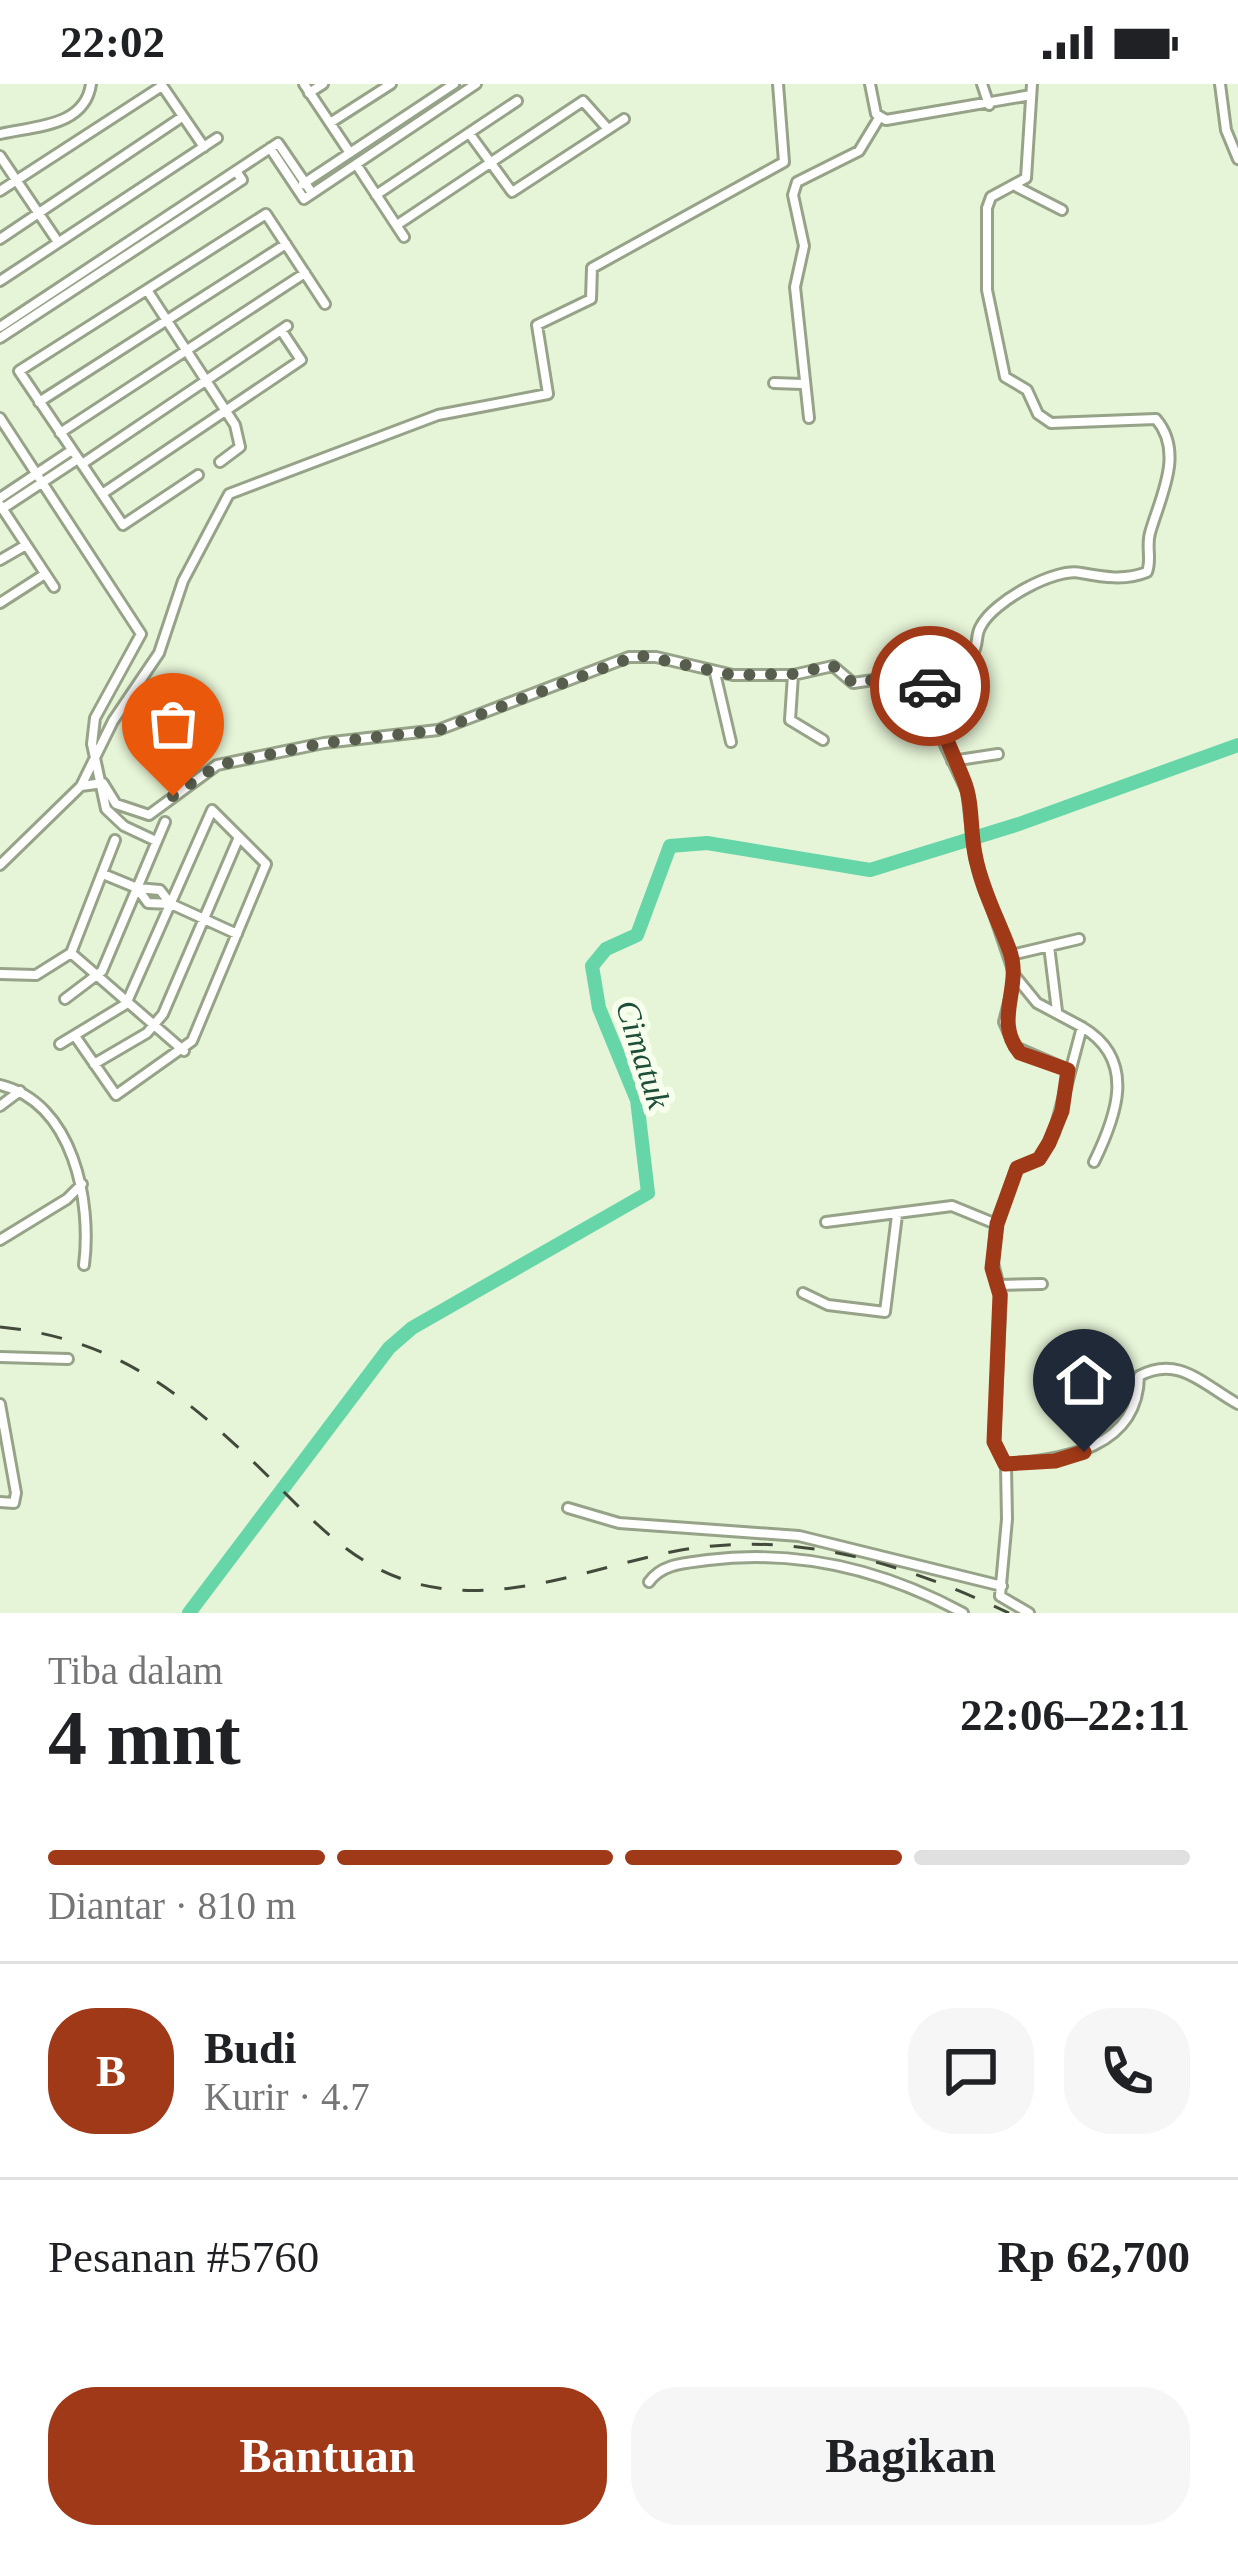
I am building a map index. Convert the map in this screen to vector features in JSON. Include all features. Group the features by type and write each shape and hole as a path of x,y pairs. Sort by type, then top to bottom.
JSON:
{"street":[{"path":"0,134 74,115 87,100 91,84"},
{"path":"322,84 306,88 350,153"},
{"path":"330,123 391,84"},
{"path":"0,327 274,146 308,196 476,84"},
{"path":"778,84 782,166 797,182"},
{"path":"809,418 795,274 804,246 793,195 797,182 866,146 879,118 870,84"},
{"path":"982,84 988,105"},
{"path":"0,418 141,634 95,718 93,756 116,804 147,815 218,765 324,743 439,730 629,657 656,657 715,673 793,674 832,665 853,683 928,672 973,653 979,628 989,616 1055,577 1073,572 1134,577 1147,572 1149,535 1166,490 1167,438 1156,418 1051,423 1038,414 1027,390 1005,377 996,314 987,290 987,208 992,196 1017,187 1026,178 1032,84"},
{"path":"1220,84 1226,130 1238,159"},
{"path":"0,191 161,85 203,147"},
{"path":"301,186 450,87 453,99"},
{"path":"879,118 1031,95"},
{"path":"397,225 587,100 608,129"},
{"path":"376,195 518,101"},
{"path":"0,239 182,117"},
{"path":"469,133 512,192 624,119"},
{"path":"0,281 217,138"},
{"path":"0,156 58,242"},
{"path":"356,164 404,237"},
{"path":"0,865 82,786 93,756 150,670 182,581 230,494 438,415 545,396 550,380 537,325 591,299 592,268 734,186 782,166"},
{"path":"0,338 242,180 236,171"},
{"path":"1017,187 1062,210"},
{"path":"198,475 123,525 19,371 266,214 325,304"},
{"path":"39,401 286,244"},
{"path":"60,433 305,274"},
{"path":"147,290 226,411 240,447 220,462"},
{"path":"54,587 2,509 39,478 206,380 284,328 301,360 102,494"},
{"path":"774,383 803,384"},
{"path":"0,560 26,544"},
{"path":"0,603 46,574"},
{"path":"928,672 952,761 964,782 975,858 1016,976 1034,1001 1082,1027 1107,1051 1120,1093 1118,1112 1094,1162"},
{"path":"715,673 731,742"},
{"path":"793,674 790,719 823,740"},
{"path":"952,761 998,754"},
{"path":"82,786 103,783"},
{"path":"103,783 103,801 111,816 156,841"},
{"path":"60,1044 126,1004 209,810 266,864 184,1051 116,1096 75,1036"},
{"path":"65,999 95,978 165,821"},
{"path":"94,1064 154,1026 239,837"},
{"path":"0,974 36,975 70,953 115,840"},
{"path":"103,874 137,888 160,890 171,904"},
{"path":"137,888 148,903 171,904 238,934"},
{"path":"1011,955 1079,938"},
{"path":"1049,946 1057,1011"},
{"path":"70,953 184,1051"},
{"path":"1016,976 1004,1022 1015,1047 1068,1070"},
{"path":"1029,1613 1002,1598 1005,1464 994,1442 998,1285 992,1268 997,1224 1017,1168 1039,1159 1054,1133 1082,1027"},
{"path":"0,1085 20,1091 54,1129 83,1183 88,1223 84,1265"},
{"path":"0,1106 20,1091"},
{"path":"0,1240 68,1199 83,1183"},
{"path":"826,1222 958,1206 997,1224"},
{"path":"803,1293 828,1305 885,1312 897,1215"},
{"path":"998,1285 1042,1284"},
{"path":"0,1357 68,1359"},
{"path":"1005,1464 1067,1459 1111,1437 1130,1416 1139,1395 1139,1376 1160,1366 1179,1369 1238,1404"},
{"path":"0,1404 16,1498 0,1502"},
{"path":"568,1508 619,1523 799,1536 1002,1586"},
{"path":"649,1582 663,1568 786,1554 833,1563 963,1613"}],"waterway":[{"name":"Cimatuk","path":"189,1613 389,1348 412,1328 648,1193 637,1100 599,1008 592,966 606,949 637,935 670,846 707,843 870,870 1019,824 1238,745"}],"railway":[{"path":"0,1327 83,1345 153,1379 216,1427 337,1541 370,1564 408,1581 475,1591 509,1588 676,1551 763,1544 847,1555 888,1566 1009,1613"}],"way so far":[{"path":"173,796 218,765 324,743 439,730 638,655 733,675 793,674 832,665 845,682 853,683 928,672 930,686"}],"route":[{"path":"930,686 945,745 967,791 975,858 1016,976 1004,1022 1020,1053 1068,1070 1054,1133 1039,1159 1017,1168 997,1224 992,1268 1000,1290 994,1445 1005,1464 1055,1461 1084,1452"}]}
